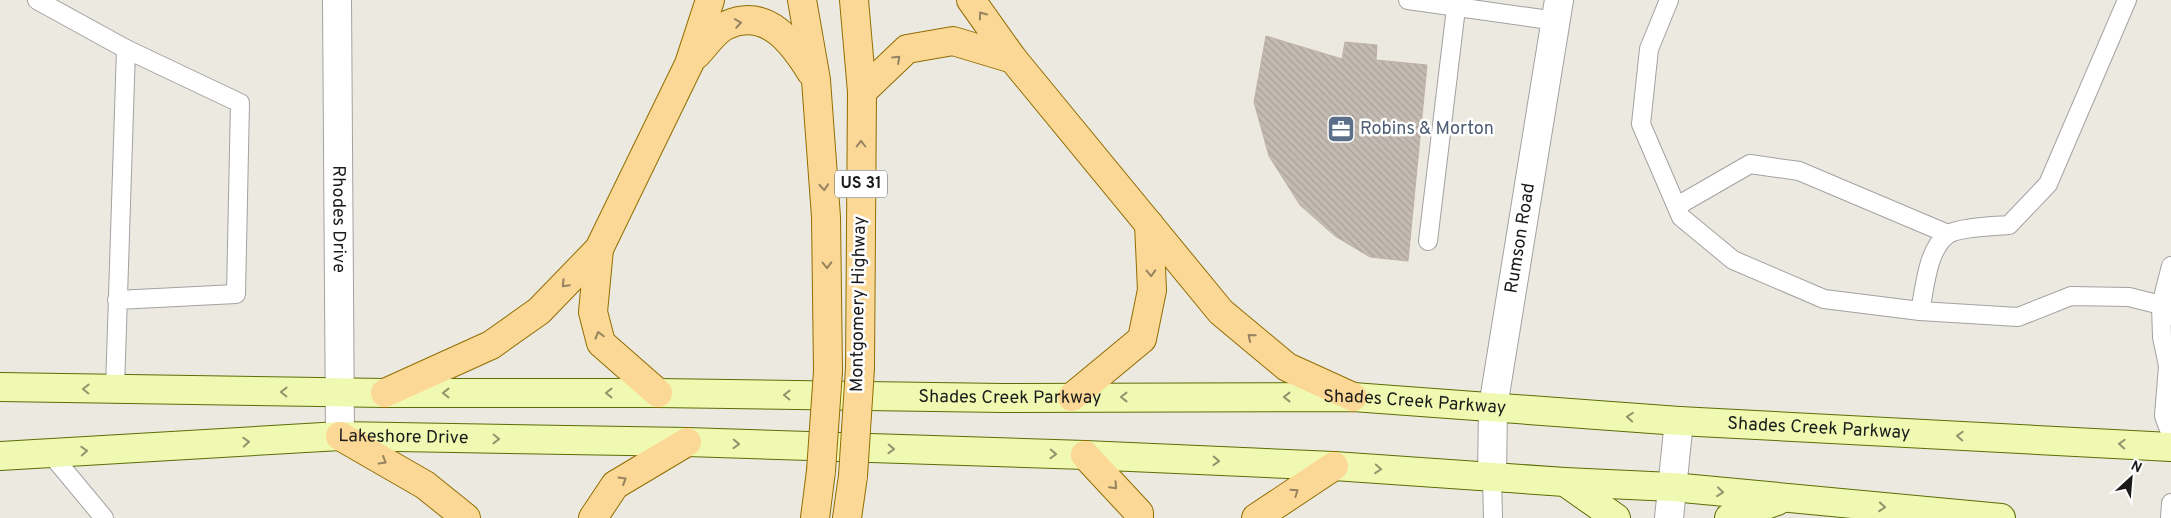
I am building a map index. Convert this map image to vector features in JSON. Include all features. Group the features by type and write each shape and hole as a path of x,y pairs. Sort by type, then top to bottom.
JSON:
{"main road":[{"path":"386,393 491,345 539,312 599,249 689,64 710,0"},
{"name":"US 31","path":"802,0 816,80"},
{"name":"Montgomery Highway","path":"847,518 853,476 860,368 862,92 854,0"},
{"path":"971,0 1013,59 1221,312 1286,366 1353,397"},
{"path":"689,64 720,29 727,25 753,21 777,29 784,35 816,80"},
{"path":"862,92 907,50 953,41 1013,59"},
{"name":"Montgomery Highway","path":"815,518 821,471 828,371 826,217 816,80"},
{"path":"1072,397 1142,339 1152,290 1149,224"},
{"path":"599,249 593,312 601,343 658,394"},
{"path":"0,387 386,393 658,394"},
{"name":"Shades Creek Parkway","path":"658,394 1353,397 1679,421 2171,447"},
{"path":"340,436 425,485 466,518"},
{"name":"Lakeshore Drive","path":"0,456 340,436 687,442 1085,455"},
{"path":"593,518 615,485 687,442"},
{"path":"1085,455 1334,466 1565,482 1672,487 2001,518"},
{"path":"1085,455 1140,513 1139,518"},
{"path":"1256,518 1334,466"},
{"path":"1565,482 1616,518"},
{"path":"1729,518 1786,498"}],"street":[{"name":"Rhodes Drive","path":"337,0 340,436"},
{"name":"Rumson Road","path":"1492,477 1492,407 1557,11"},
{"path":"1669,518 1679,421"}],"lane":[{"path":"37,0 126,49 240,103 236,294 117,300"},
{"path":"1408,0 1557,11"},
{"path":"1668,0 1650,49 1641,124 1682,217 1734,260 1824,299 1920,311 2018,317 2070,296 2129,297 2166,310"},
{"path":"1677,206 1750,164 1799,171 1948,234 1982,227 2009,225 2048,184 2127,0"},
{"path":"1428,241 1456,4"},
{"path":"115,389 126,49"},
{"path":"1920,311 1932,254 1948,234"},
{"path":"2171,266 2162,337 2168,366 2164,416 2171,435"},
{"path":"50,453 104,518"},
{"path":"1492,477 1493,518"},
{"path":"2170,518 2171,504"}],"building":[{"name":"Robins & Morton","path":"1266,36 1342,59 1345,42 1377,45 1376,60 1427,65 1408,261 1370,257 1335,236 1300,205 1269,156 1254,102"}],"place":[{"name":"Robins & Morton","path":"1341,129"}]}
